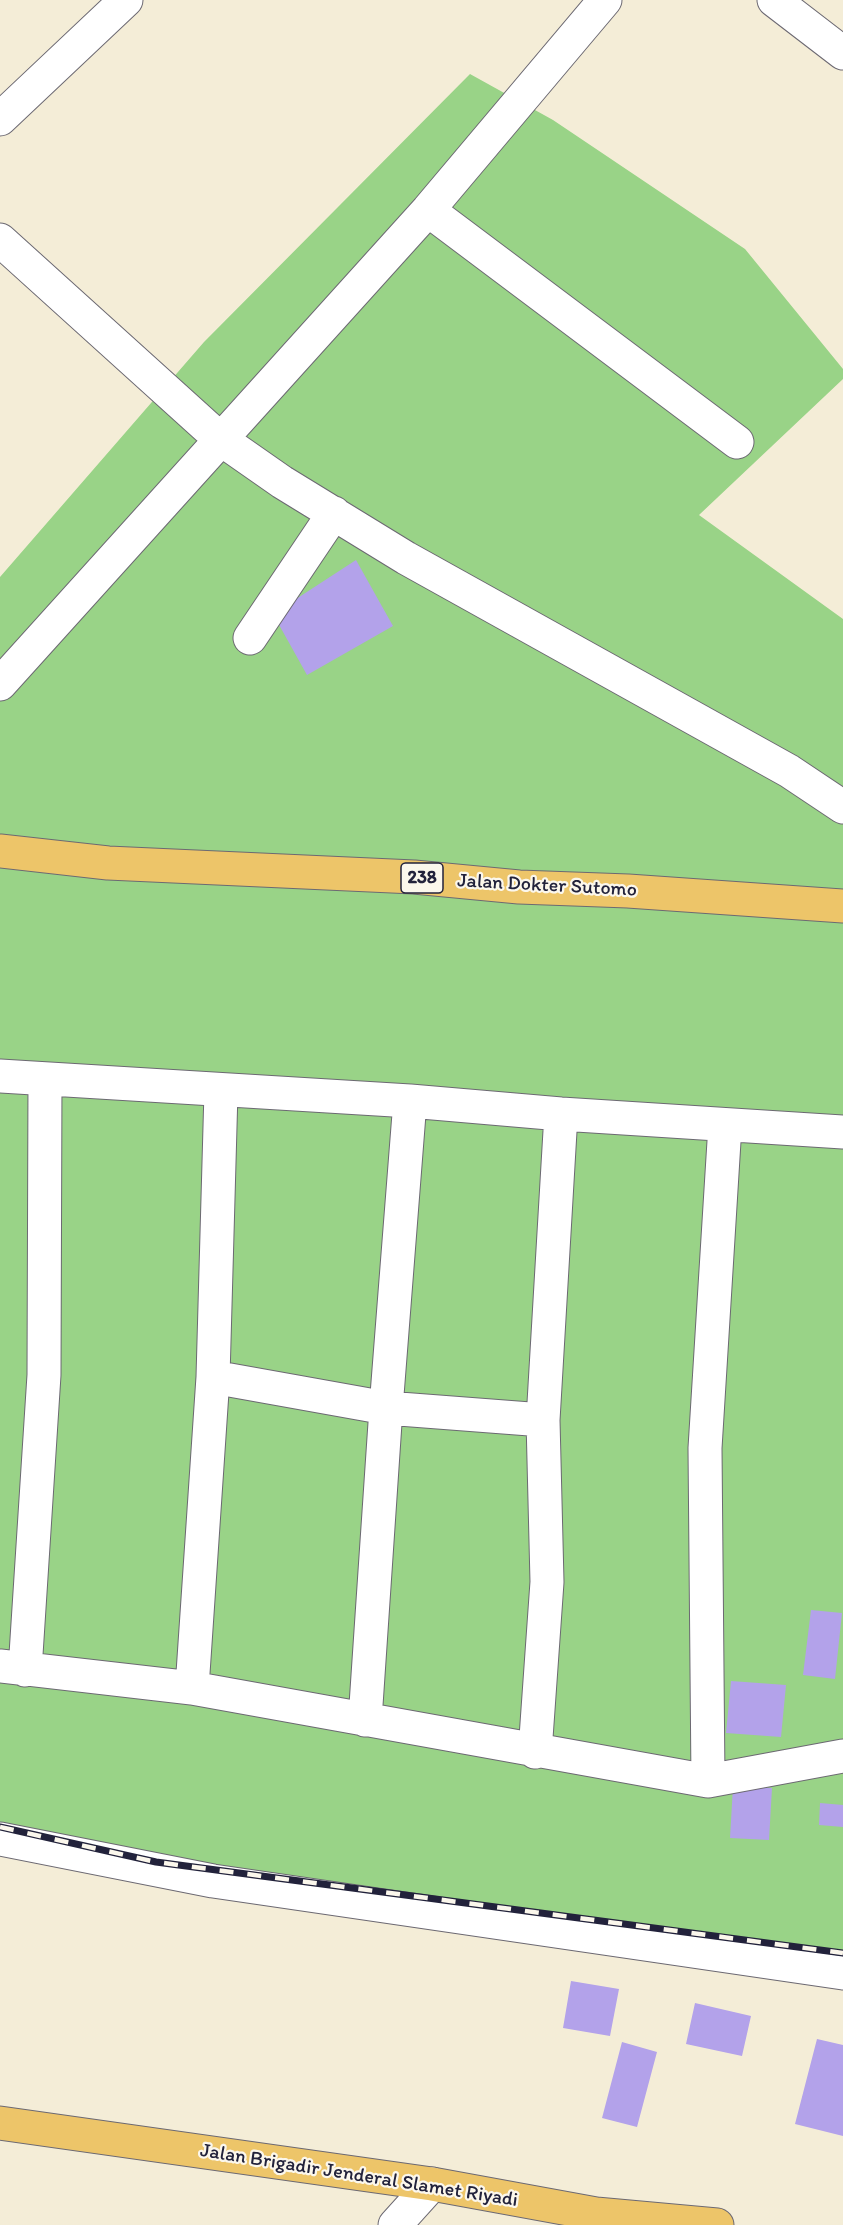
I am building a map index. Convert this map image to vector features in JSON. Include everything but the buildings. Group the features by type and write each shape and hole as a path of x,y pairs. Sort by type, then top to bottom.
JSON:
{"main road":[{"name":"Jalan Dokter Sutomo","path":"0,851 108,863 414,877 519,887 628,891 843,906"},
{"name":"Jalan Brigadir Jenderal Slamet Riyadi","path":"0,2123 432,2184 594,2220 717,2225"}],"street":[{"path":"0,119 126,0"},
{"path":"0,684 219,438 428,210 605,0"},
{"path":"774,0 843,53"},
{"path":"428,210 737,442"},
{"path":"0,240 219,438 282,482 406,558 789,771 843,807"},
{"path":"250,638 334,513"},
{"path":"0,1076 410,1101 561,1114 843,1132"},
{"path":"45,1079 44,1375 12,1668 192,1688 535,1752 708,1781 843,1756"},
{"path":"192,1688 213,1377 221,1091"},
{"path":"365,1719 410,1101"},
{"path":"535,1752 546,1582 543,1420 561,1114"},
{"path":"708,1781 705,1448 725,1125"},
{"path":"213,1377 386,1408 543,1420"},
{"path":"0,1839 213,1881 843,1973"},
{"path":"394,2225 432,2184"}],"green space":[{"path":"470,74 553,120 745,249 843,369 843,379 699,515 843,619 843,1989 0,1850 0,577 204,342"}],"railway":[{"path":"0,1827 156,1862 843,1953"}]}
